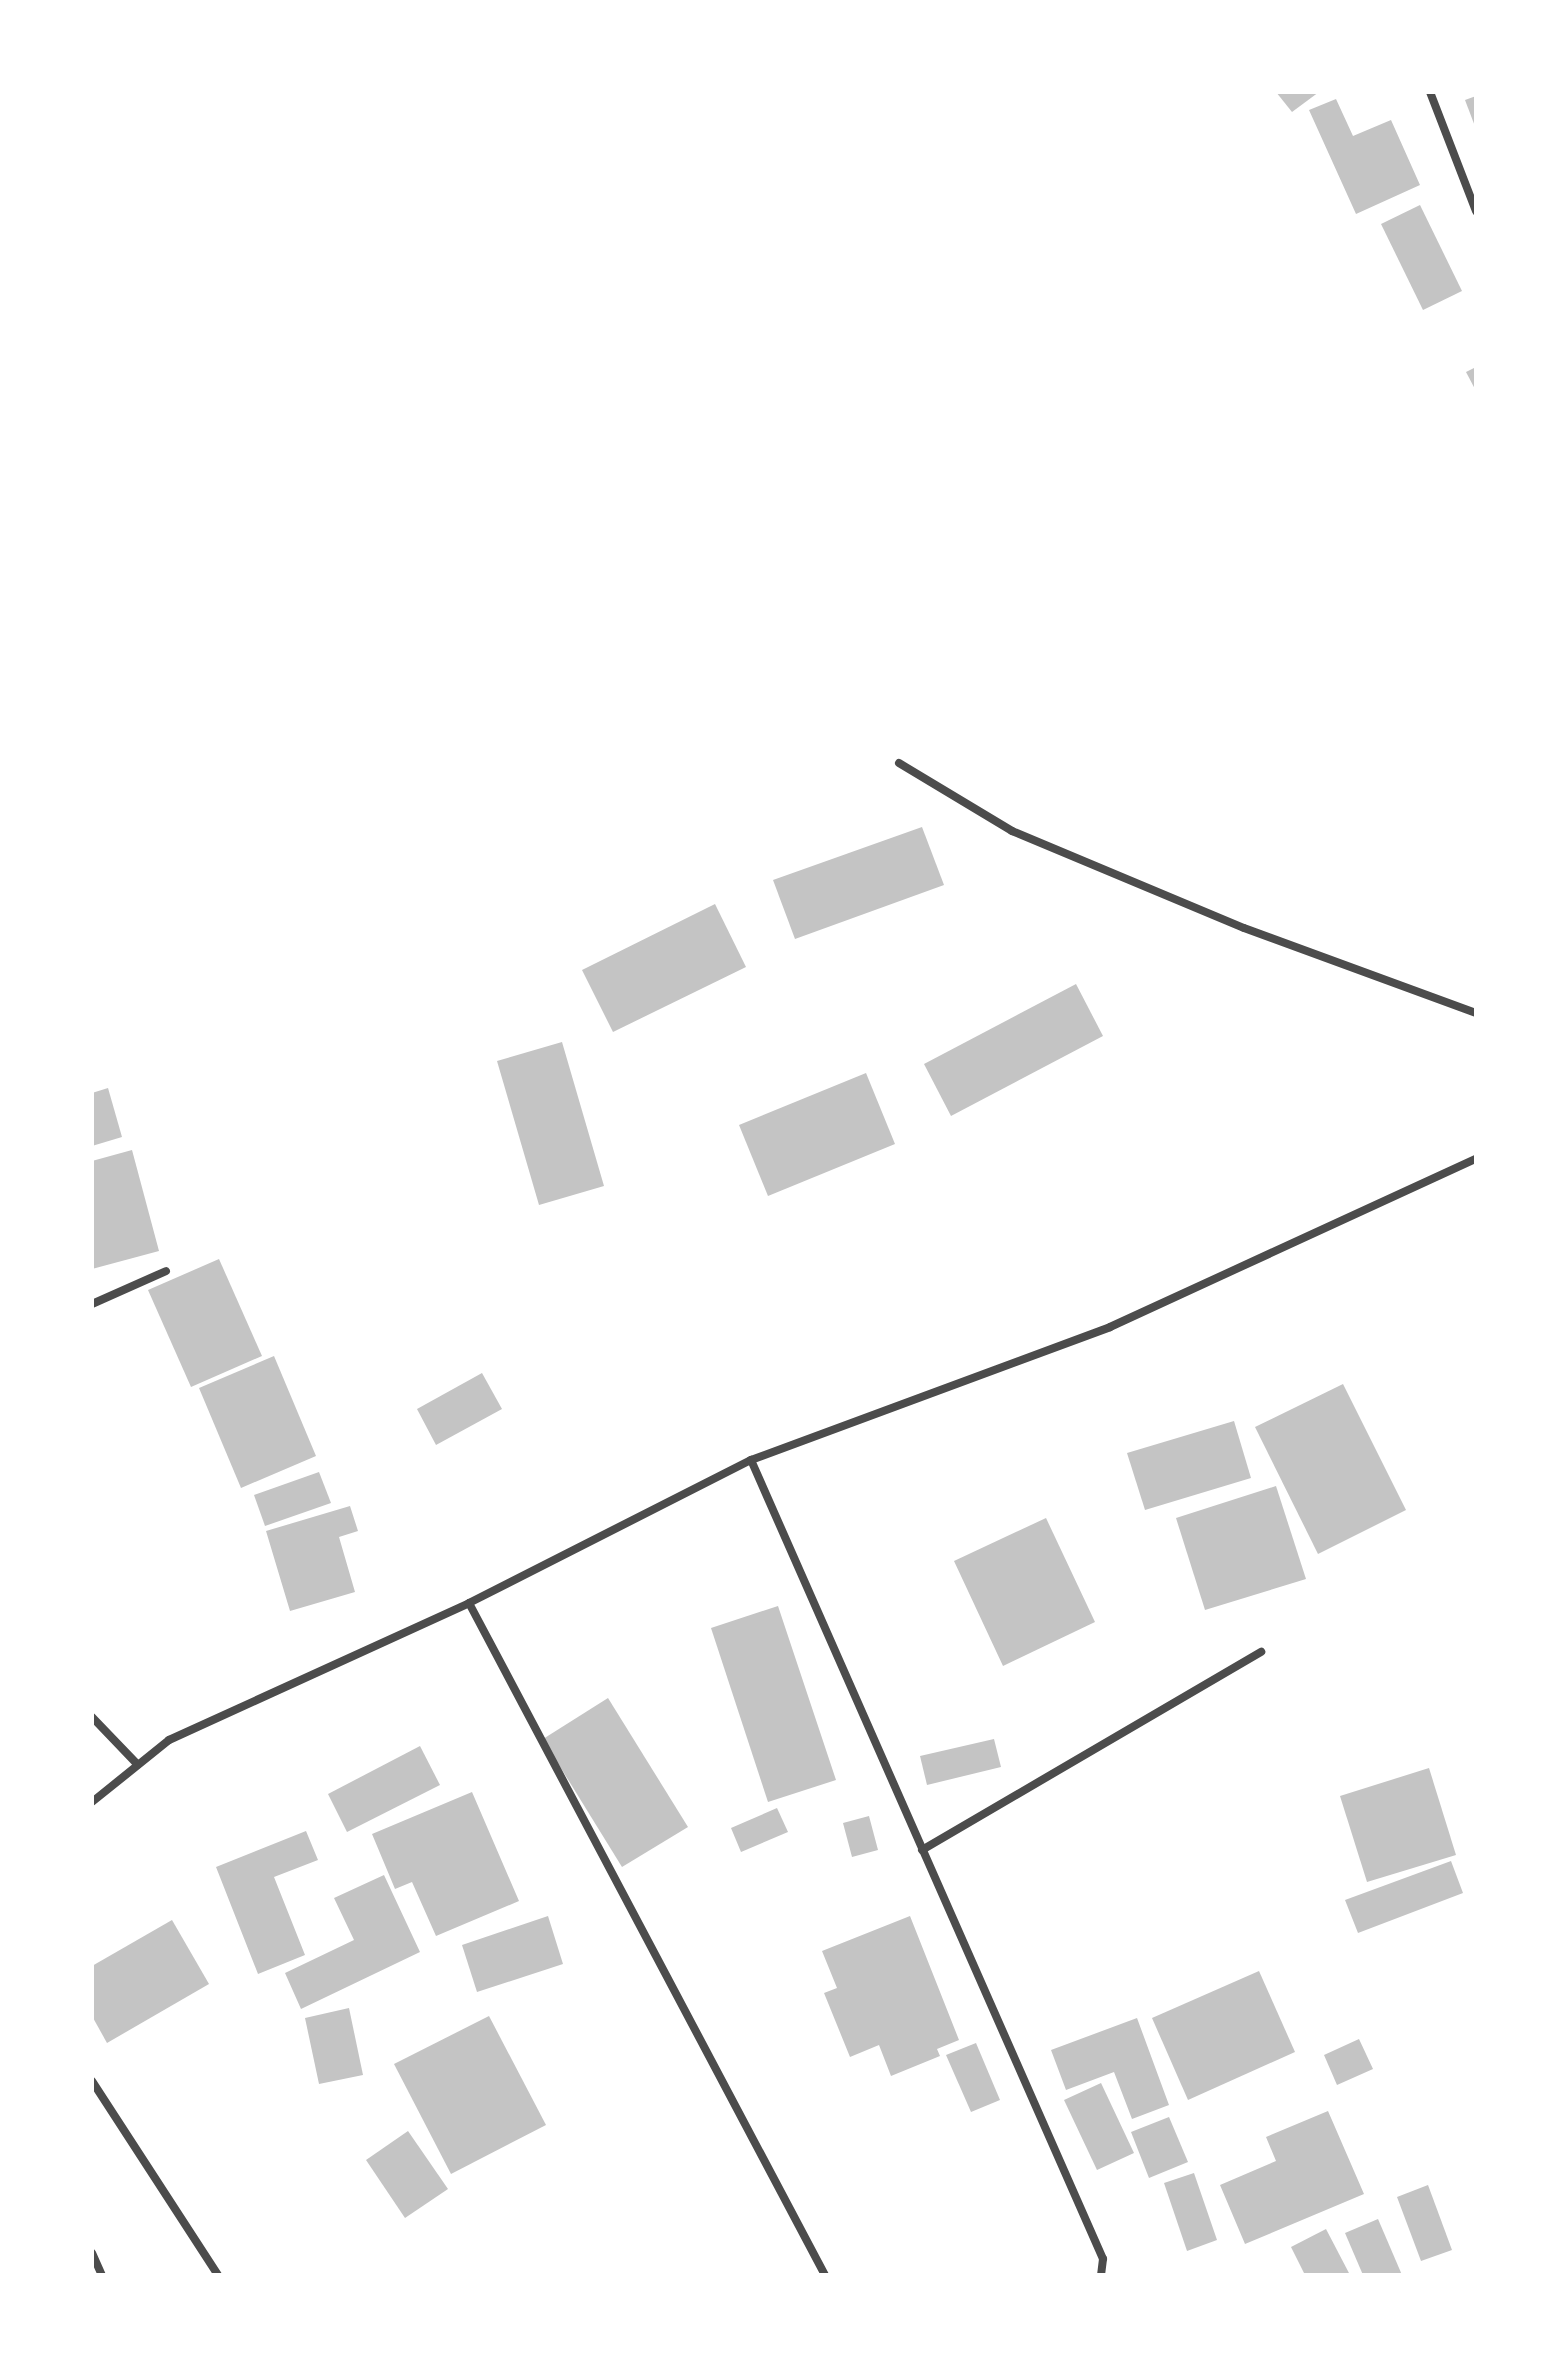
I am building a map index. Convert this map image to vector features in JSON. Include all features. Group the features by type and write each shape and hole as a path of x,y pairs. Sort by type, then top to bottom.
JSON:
{"street":[{"path":"1430,92 1476,211"},
{"path":"899,763 1012,831 1244,928 1476,1013"},
{"path":"92,1802 169,1740 469,1603 751,1460 1110,1327 1476,1159"},
{"path":"92,1304 166,1271"},
{"path":"751,1460 1103,2259 1101,2275"},
{"path":"469,1603 825,2275"},
{"path":"922,1850 1261,1652"},
{"path":"92,1717 138,1765"},
{"path":"92,2081 218,2275"},
{"path":"92,2253 102,2275"}],"building":[{"path":"1276,92 1319,92 1292,112"},
{"path":"1476,96 1476,129 1465,100"},
{"path":"1336,99 1353,136 1391,120 1420,185 1356,214 1309,110"},
{"path":"1420,205 1462,291 1423,310 1381,224"},
{"path":"1476,367 1476,391 1466,372"},
{"path":"922,827 944,885 795,939 773,880"},
{"path":"715,904 746,967 613,1032 582,970"},
{"path":"1076,984 1103,1036 951,1116 924,1064"},
{"path":"562,1042 604,1186 539,1205 497,1061"},
{"path":"866,1073 895,1144 768,1196 739,1125"},
{"path":"108,1088 122,1137 92,1146 92,1093"},
{"path":"132,1150 159,1251 92,1269 92,1161"},
{"path":"219,1259 262,1356 191,1387 148,1290"},
{"path":"274,1356 316,1456 241,1488 199,1388"},
{"path":"482,1373 502,1409 436,1445 417,1409"},
{"path":"1343,1384 1406,1510 1318,1554 1255,1427"},
{"path":"1234,1421 1251,1478 1145,1510 1127,1453"},
{"path":"319,1472 331,1503 265,1526 254,1495"},
{"path":"1276,1486 1306,1579 1205,1610 1176,1518"},
{"path":"350,1506 358,1531 339,1537 355,1592 290,1611 266,1531"},
{"path":"1046,1518 1095,1622 1003,1666 954,1561"},
{"path":"778,1606 836,1780 768,1802 711,1628"},
{"path":"608,1698 688,1827 622,1867 543,1739"},
{"path":"994,1739 1001,1767 927,1785 920,1756"},
{"path":"420,1746 440,1785 347,1832 328,1794"},
{"path":"1429,1768 1456,1855 1367,1882 1340,1796"},
{"path":"472,1792 519,1901 436,1936 412,1882 395,1889 372,1834"},
{"path":"777,1808 788,1832 741,1852 731,1828"},
{"path":"869,1816 878,1850 852,1857 843,1823"},
{"path":"306,1831 318,1860 274,1877 305,1955 258,1974 216,1867"},
{"path":"1451,1861 1463,1893 1358,1933 1345,1900"},
{"path":"384,1875 420,1952 301,2009 285,1973 354,1940 334,1898"},
{"path":"548,1916 563,1964 477,1992 462,1945"},
{"path":"910,1916 959,2040 937,2049 940,2056 891,2076 879,2045 850,2057 824,1993 837,1988 822,1951"},
{"path":"172,1920 209,1984 107,2043 92,2016 92,1966"},
{"path":"1259,1971 1295,2052 1188,2100 1152,2018"},
{"path":"349,2008 363,2075 319,2084 305,2018"},
{"path":"489,2016 546,2125 451,2174 394,2064"},
{"path":"1137,2018 1169,2105 1132,2119 1114,2072 1066,2090 1051,2050"},
{"path":"1359,2039 1373,2069 1337,2085 1324,2055"},
{"path":"976,2043 1000,2100 971,2112 946,2055"},
{"path":"1101,2083 1134,2153 1097,2170 1064,2100"},
{"path":"1328,2111 1364,2194 1245,2244 1220,2185 1276,2161 1266,2137"},
{"path":"1169,2117 1188,2162 1149,2178 1131,2132"},
{"path":"408,2131 448,2189 405,2218 366,2160"},
{"path":"1194,2173 1217,2240 1187,2251 1164,2183"},
{"path":"1428,2185 1452,2250 1421,2261 1397,2197"},
{"path":"1378,2219 1402,2275 1363,2275 1345,2233"},
{"path":"1326,2229 1350,2275 1305,2275 1291,2247"}]}
